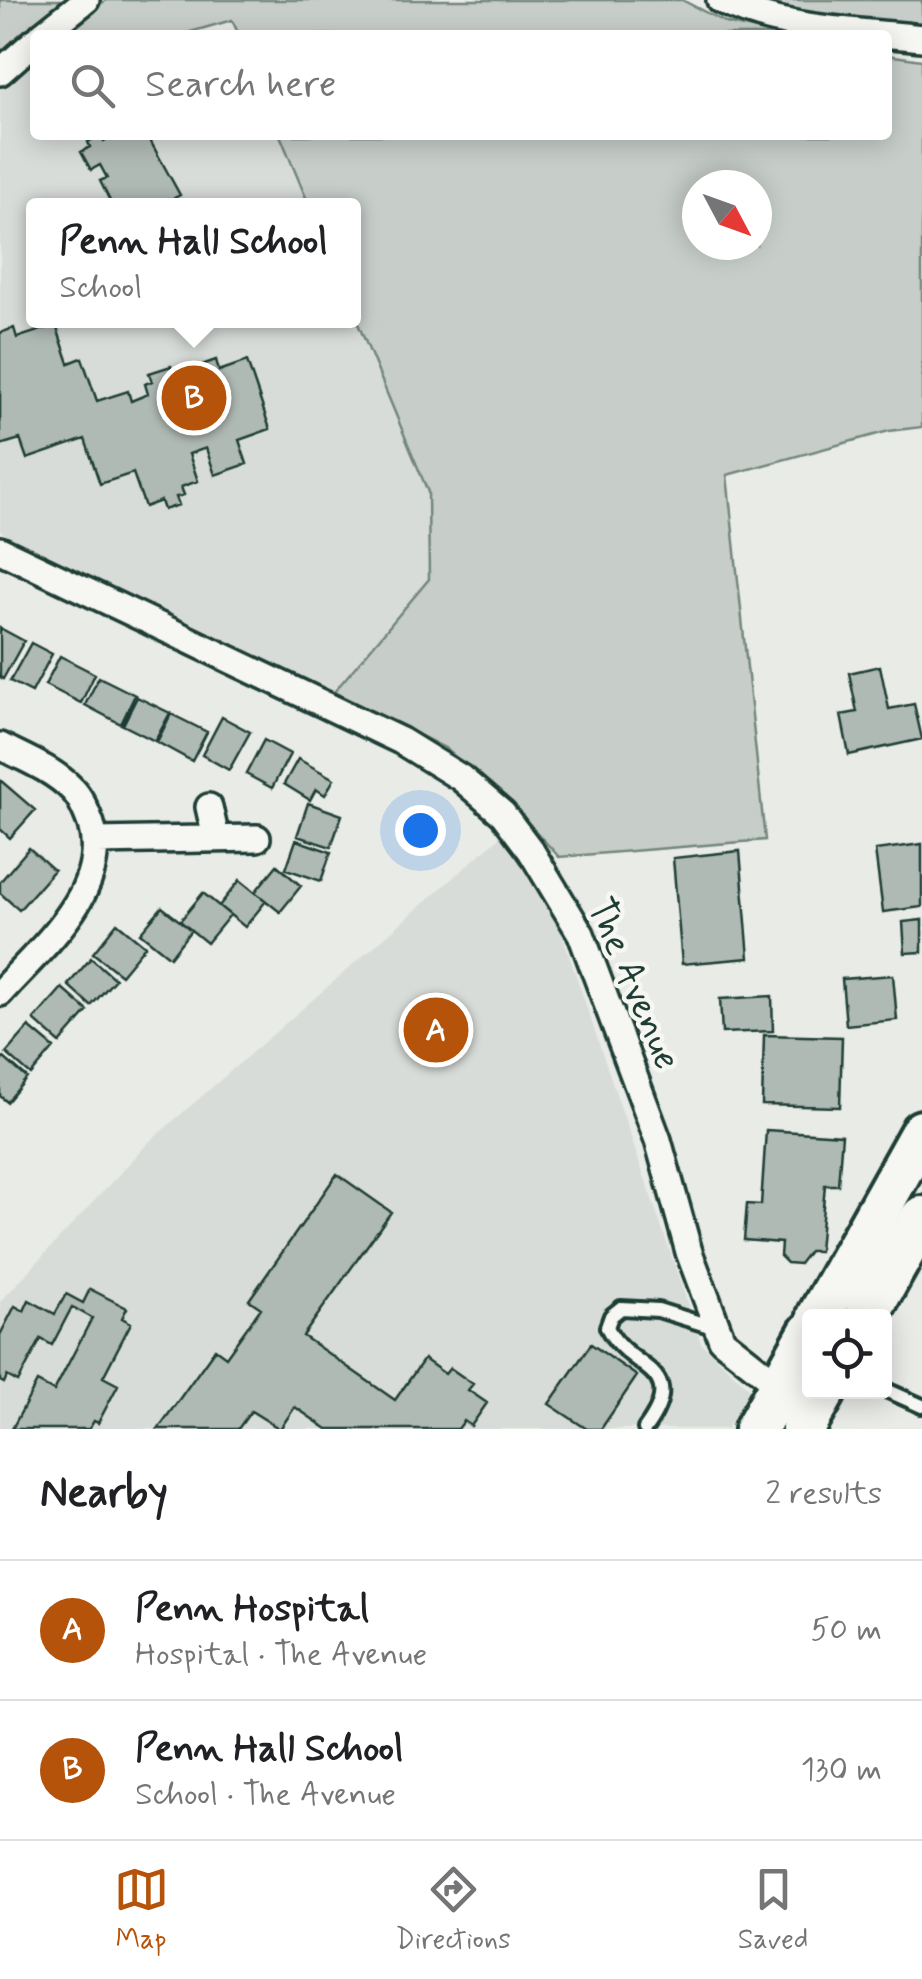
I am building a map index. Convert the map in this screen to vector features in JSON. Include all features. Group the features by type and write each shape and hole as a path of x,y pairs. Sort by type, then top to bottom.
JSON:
{"highway":[{"path":"823,1309 922,1132"},
{"path":"870,1309 922,1218"},
{"path":"756,1429 805,1404"}],"street":[{"path":"48,30 86,0"},
{"path":"720,0 735,8 812,26 849,30"},
{"path":"892,35 922,38"},
{"path":"0,72 30,45"},
{"name":"The Avenue","path":"0,550 400,741 461,778 503,814 531,851 581,934 658,1140 689,1252 722,1340 805,1404"},
{"path":"0,746 74,790 96,841 88,876 70,914 0,993"},
{"path":"209,807 216,838"},
{"path":"96,841 257,838"}],"lane":[{"path":"644,1429 663,1398 661,1384 655,1373 612,1338 607,1328 610,1316 622,1308 658,1310 718,1328"},
{"path":"892,1393 922,1406"}],"shaded area":[{"path":"0,0 69,0 30,30 0,59"},
{"path":"106,0 682,0 726,23 756,30 237,30 232,20 197,30 66,30"},
{"path":"736,0 922,0 922,23 796,14"},
{"path":"892,56 922,60 922,427 889,431 727,475 765,840 559,857 511,804 445,748 334,692 429,579 428,492 360,328 361,198 306,198 282,140 892,140"},
{"path":"30,59 30,140 282,140 306,198 26,198 26,328 360,328 428,492 429,579 334,692 32,551 0,531 0,86"},
{"path":"501,836 556,917 701,1343 750,1389 727,1429 0,1429 0,1302 149,1142"}],"building":[{"path":"150,140 180,195 108,198 100,181 107,178 100,165 91,170 81,152 90,147 88,142"},
{"path":"14,328 17,338 57,328 69,363 82,358 97,401 128,391 131,401 148,394 145,384 152,381 149,373 171,366 174,375 216,360 219,371 247,361 270,429 239,440 247,464 215,475 206,448 189,454 198,481 181,487 184,495 176,497 179,505 164,510 161,501 145,507 133,473 100,484 85,439 27,459 20,439 0,445 0,333"},
{"path":"0,628 24,641 3,679 0,677"},
{"path":"31,643 52,654 32,692 10,681"},
{"path":"60,656 95,674 81,703 45,685"},
{"path":"880,666 889,709 914,704 922,739 849,755 841,715 857,712 849,673"},
{"path":"99,677 135,695 121,724 85,705"},
{"path":"137,697 170,713 155,741 123,725"},
{"path":"171,714 207,732 192,761 157,742"},
{"path":"222,717 250,732 229,770 202,755"},
{"path":"264,740 290,754 272,788 246,774"},
{"path":"298,759 334,779 325,795 316,789 310,800 284,784"},
{"path":"0,780 35,810 10,838 0,829"},
{"path":"308,803 342,815 331,847 297,836"},
{"path":"296,840 331,852 321,881 286,869"},
{"path":"922,844 922,907 883,912 875,850"},
{"path":"29,848 54,870 19,910 0,893 0,882"},
{"path":"740,851 749,958 682,964 673,858"},
{"path":"277,865 301,886 280,912 255,892"},
{"path":"240,880 266,901 245,927 219,906"},
{"path":"203,893 230,915 207,943 180,921"},
{"path":"162,907 191,930 170,957 140,933"},
{"path":"922,920 922,952 905,953 903,922"},
{"path":"117,923 145,946 121,975 93,953"},
{"path":"91,958 115,979 91,1006 68,985"},
{"path":"893,975 897,1020 846,1025 842,979"},
{"path":"62,988 88,1011 60,1043 34,1020"},
{"path":"772,996 773,1031 722,1033 720,999"},
{"path":"29,1027 54,1048 31,1075 6,1053"},
{"path":"764,1035 842,1037 840,1107 762,1105"},
{"path":"4,1058 27,1078 7,1102 0,1096 0,1062"},
{"path":"766,1130 842,1135 838,1185 825,1185 819,1251 809,1251 799,1264 787,1263 780,1256 781,1243 744,1240 747,1204 761,1205"},
{"path":"337,1174 391,1212 303,1336 395,1400 424,1359 445,1374 450,1368 473,1384 468,1390 487,1403 471,1426 464,1421 458,1429 327,1429 295,1407 280,1429 251,1411 238,1429 158,1429 215,1349 226,1357 261,1308 249,1300"},
{"path":"90,1289 127,1308 122,1318 131,1323 103,1377 118,1385 98,1423 94,1421 89,1429 12,1429 37,1382 54,1391 92,1318 72,1307 52,1345 41,1339 18,1382 7,1376 4,1383 0,1381 0,1335 15,1306 24,1311 29,1300 55,1314 66,1294 83,1303"},
{"path":"591,1344 637,1376 601,1429 587,1429 549,1404"}],"place":[{"name":"Penn Hall School","path":"194,398"},
{"name":"Penn Hospital","path":"436,1030"}]}
